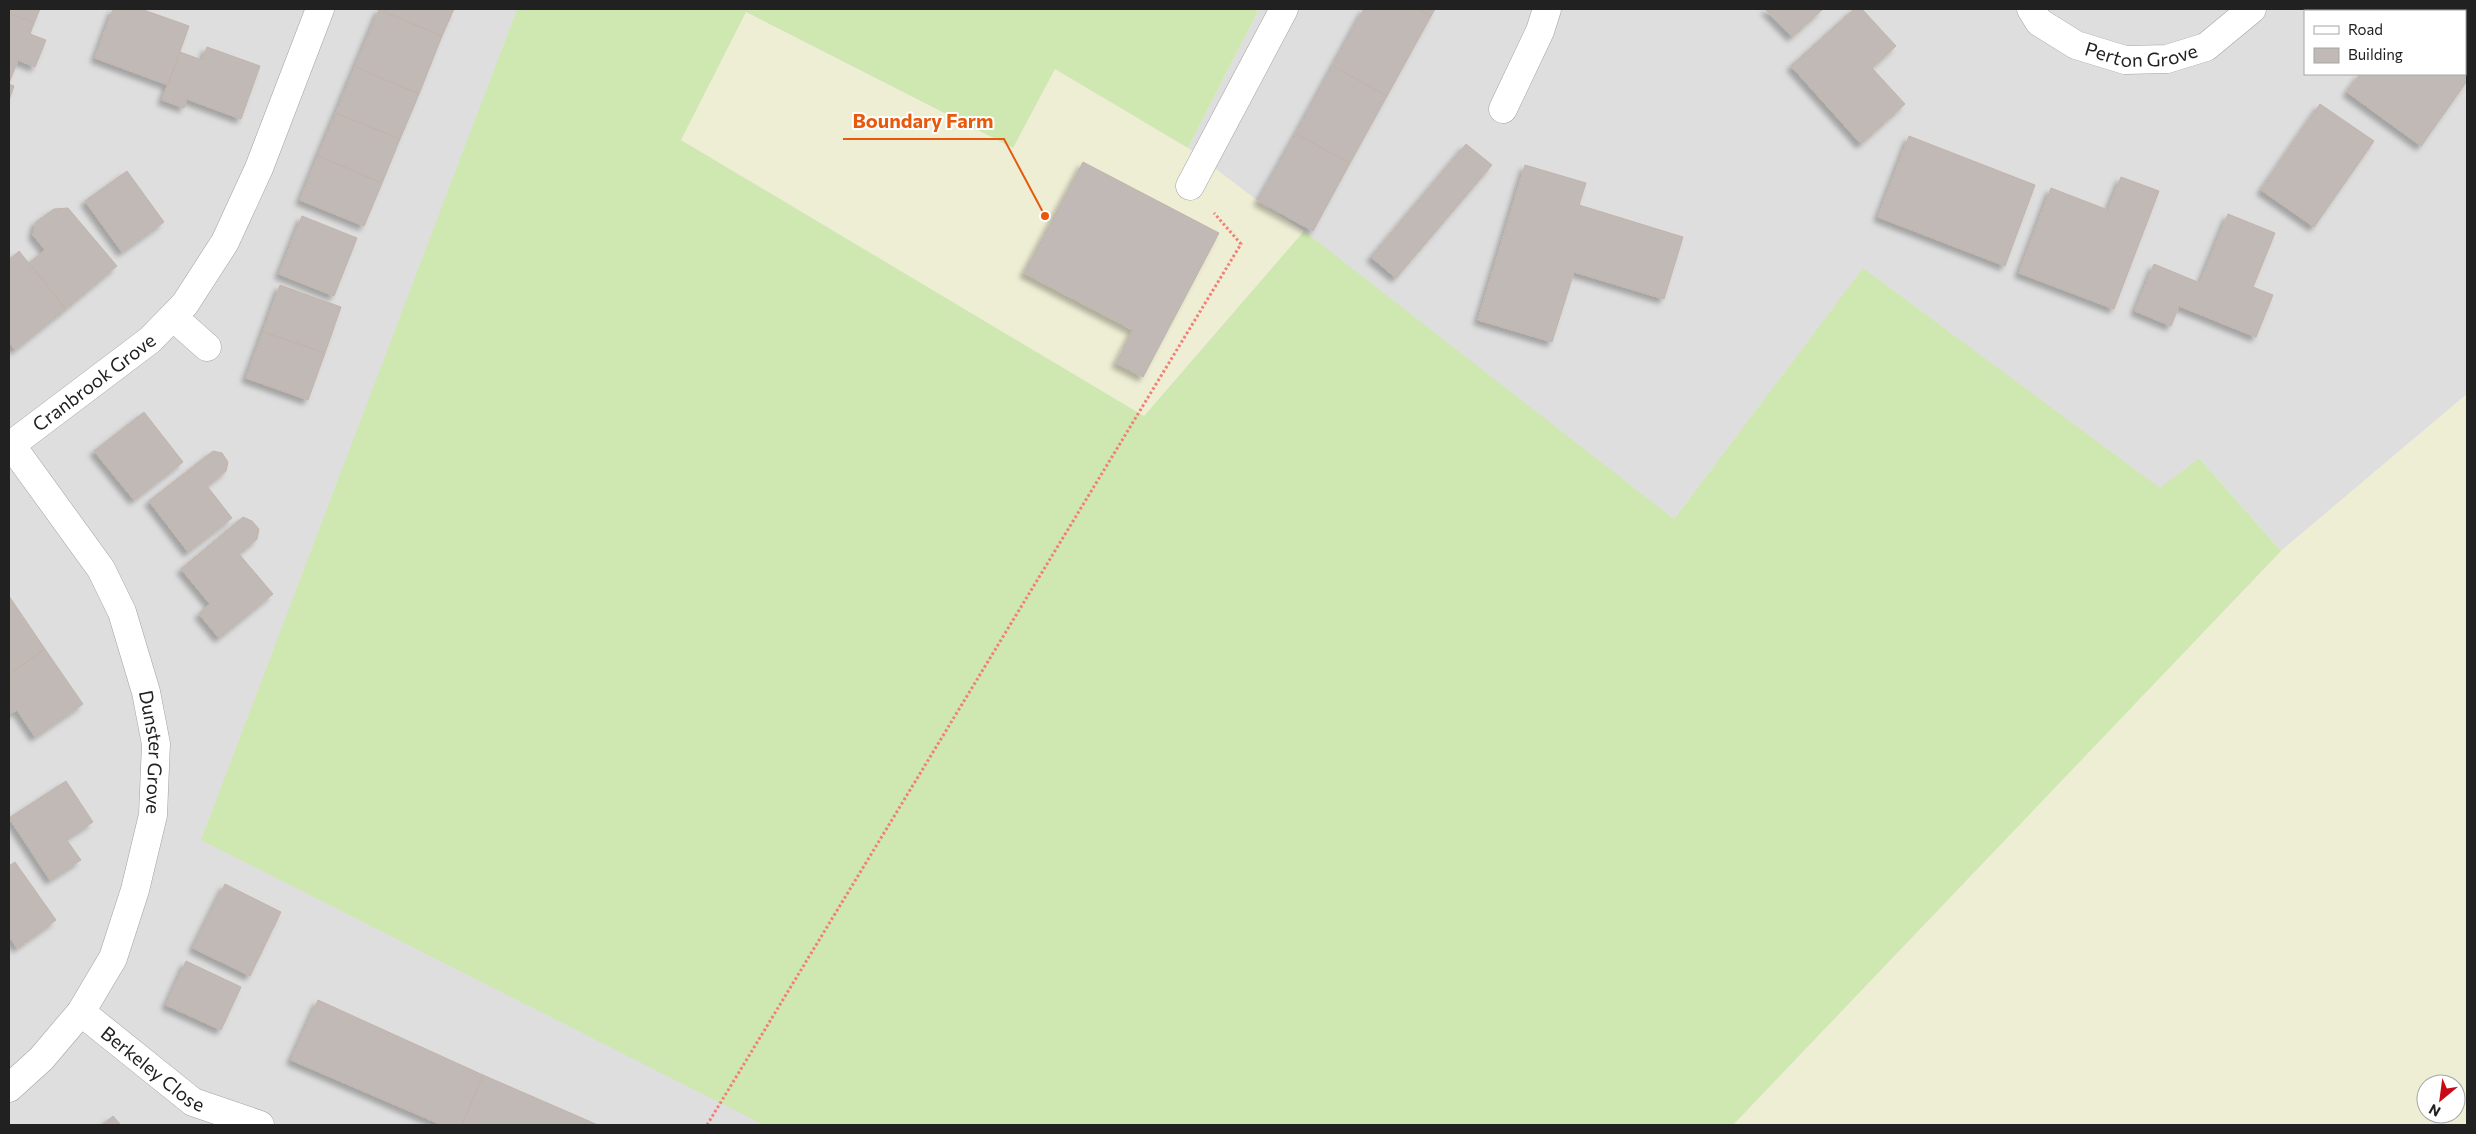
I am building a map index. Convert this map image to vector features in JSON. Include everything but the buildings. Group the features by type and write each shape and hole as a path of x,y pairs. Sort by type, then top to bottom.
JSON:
{"street":[{"name":"Cranbrook Grove","path":"10,443 150,340 185,304 224,242 259,168 320,9"},
{"path":"1190,186 1284,9"},
{"path":"1503,108 1540,30 1547,9"},
{"name":"Perton Grove","path":"2031,9 2039,22 2076,45 2125,60 2167,59 2206,48 2252,9"},
{"path":"172,317 207,347"},
{"name":"Dunster Grove","path":"9,1088 41,1059 81,1012 113,958 135,890 153,814 156,744 146,692 122,612 100,569 10,443"},
{"name":"Berkeley Close","path":"81,1012 193,1102 260,1125"}],"path":[{"path":"707,1125 1241,244 1190,186"}],"shaded area":[{"path":"9,9 517,9 371,398 722,1102 764,1125 9,1125"},
{"path":"1259,9 2467,9 2467,394 2281,551 2199,458 2160,489 1863,269 1674,519 1188,148"}],"green space":[{"path":"517,9 1259,9 1188,148 1055,69 1013,148 746,12 681,140 1144,416 1304,231 1674,519 1863,268 2160,488 2199,458 2281,551 1733,1125 764,1125 201,840"},
{"path":"745,12 1012,148 1055,68 1188,148 1258,201 1304,231 1144,416 681,140"},
{"path":"2467,394 2467,1125 1733,1125 2281,551"}],"place":[{"name":"Boundary Farm","path":"1045,216"}]}
